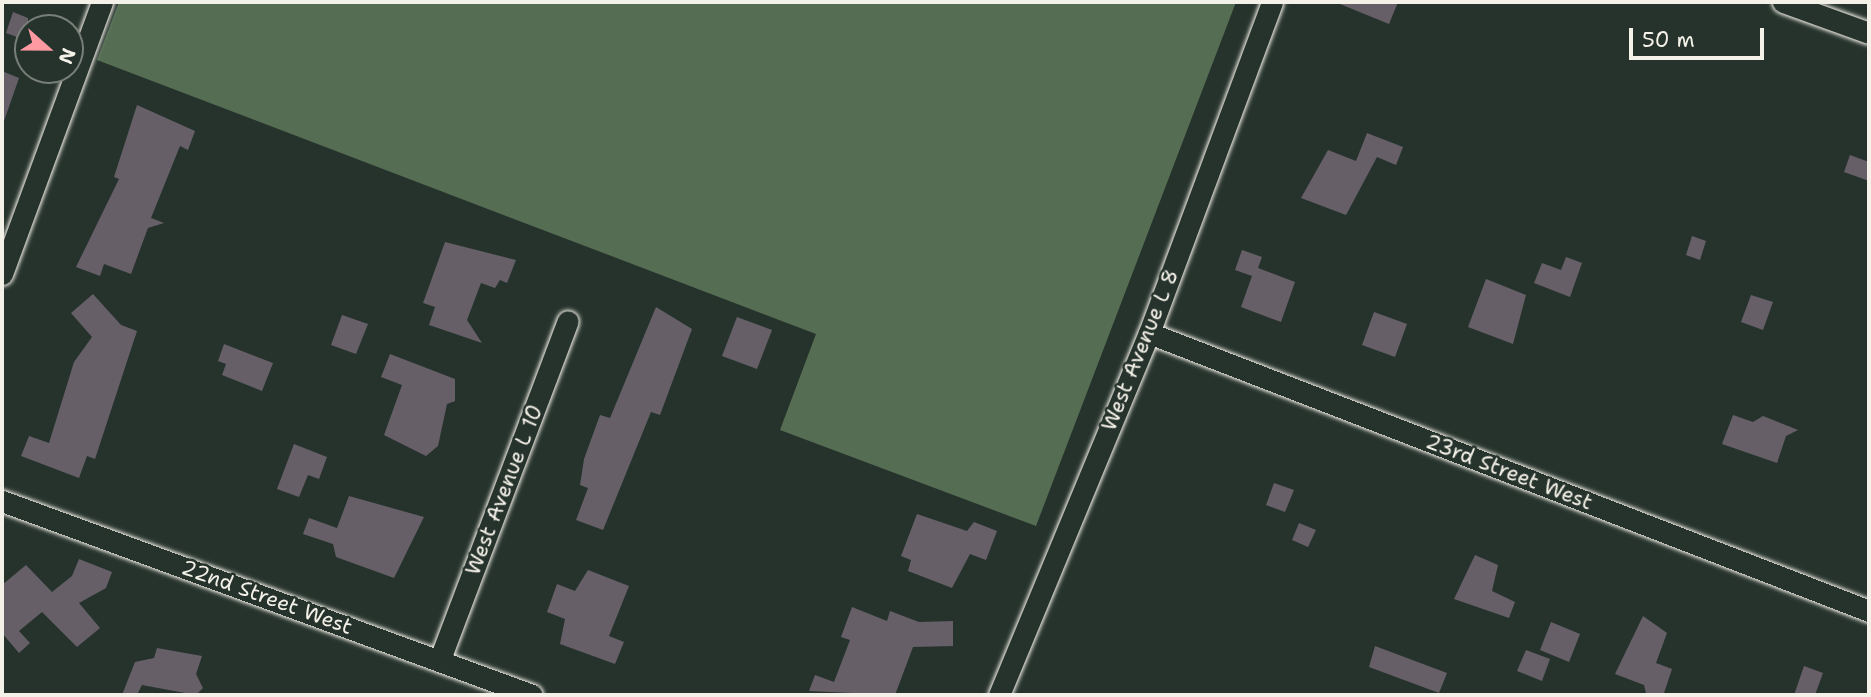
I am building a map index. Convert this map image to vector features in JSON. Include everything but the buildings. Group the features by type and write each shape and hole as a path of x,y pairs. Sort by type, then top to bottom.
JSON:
{"street":[{"path":"2,274 102,2"},
{"name":"West Avenue L 8","path":"999,695 1149,333 1272,2"},
{"path":"1783,2 1869,33"},
{"name":"West Avenue L 10","path":"440,659 568,321"},
{"name":"23rd Street West","path":"1149,333 1869,611"},
{"name":"22nd Street West","path":"2,501 440,659 532,695"}],"green space":[{"path":"119,2 1236,2 1036,526 780,430 816,334 97,60"}]}
